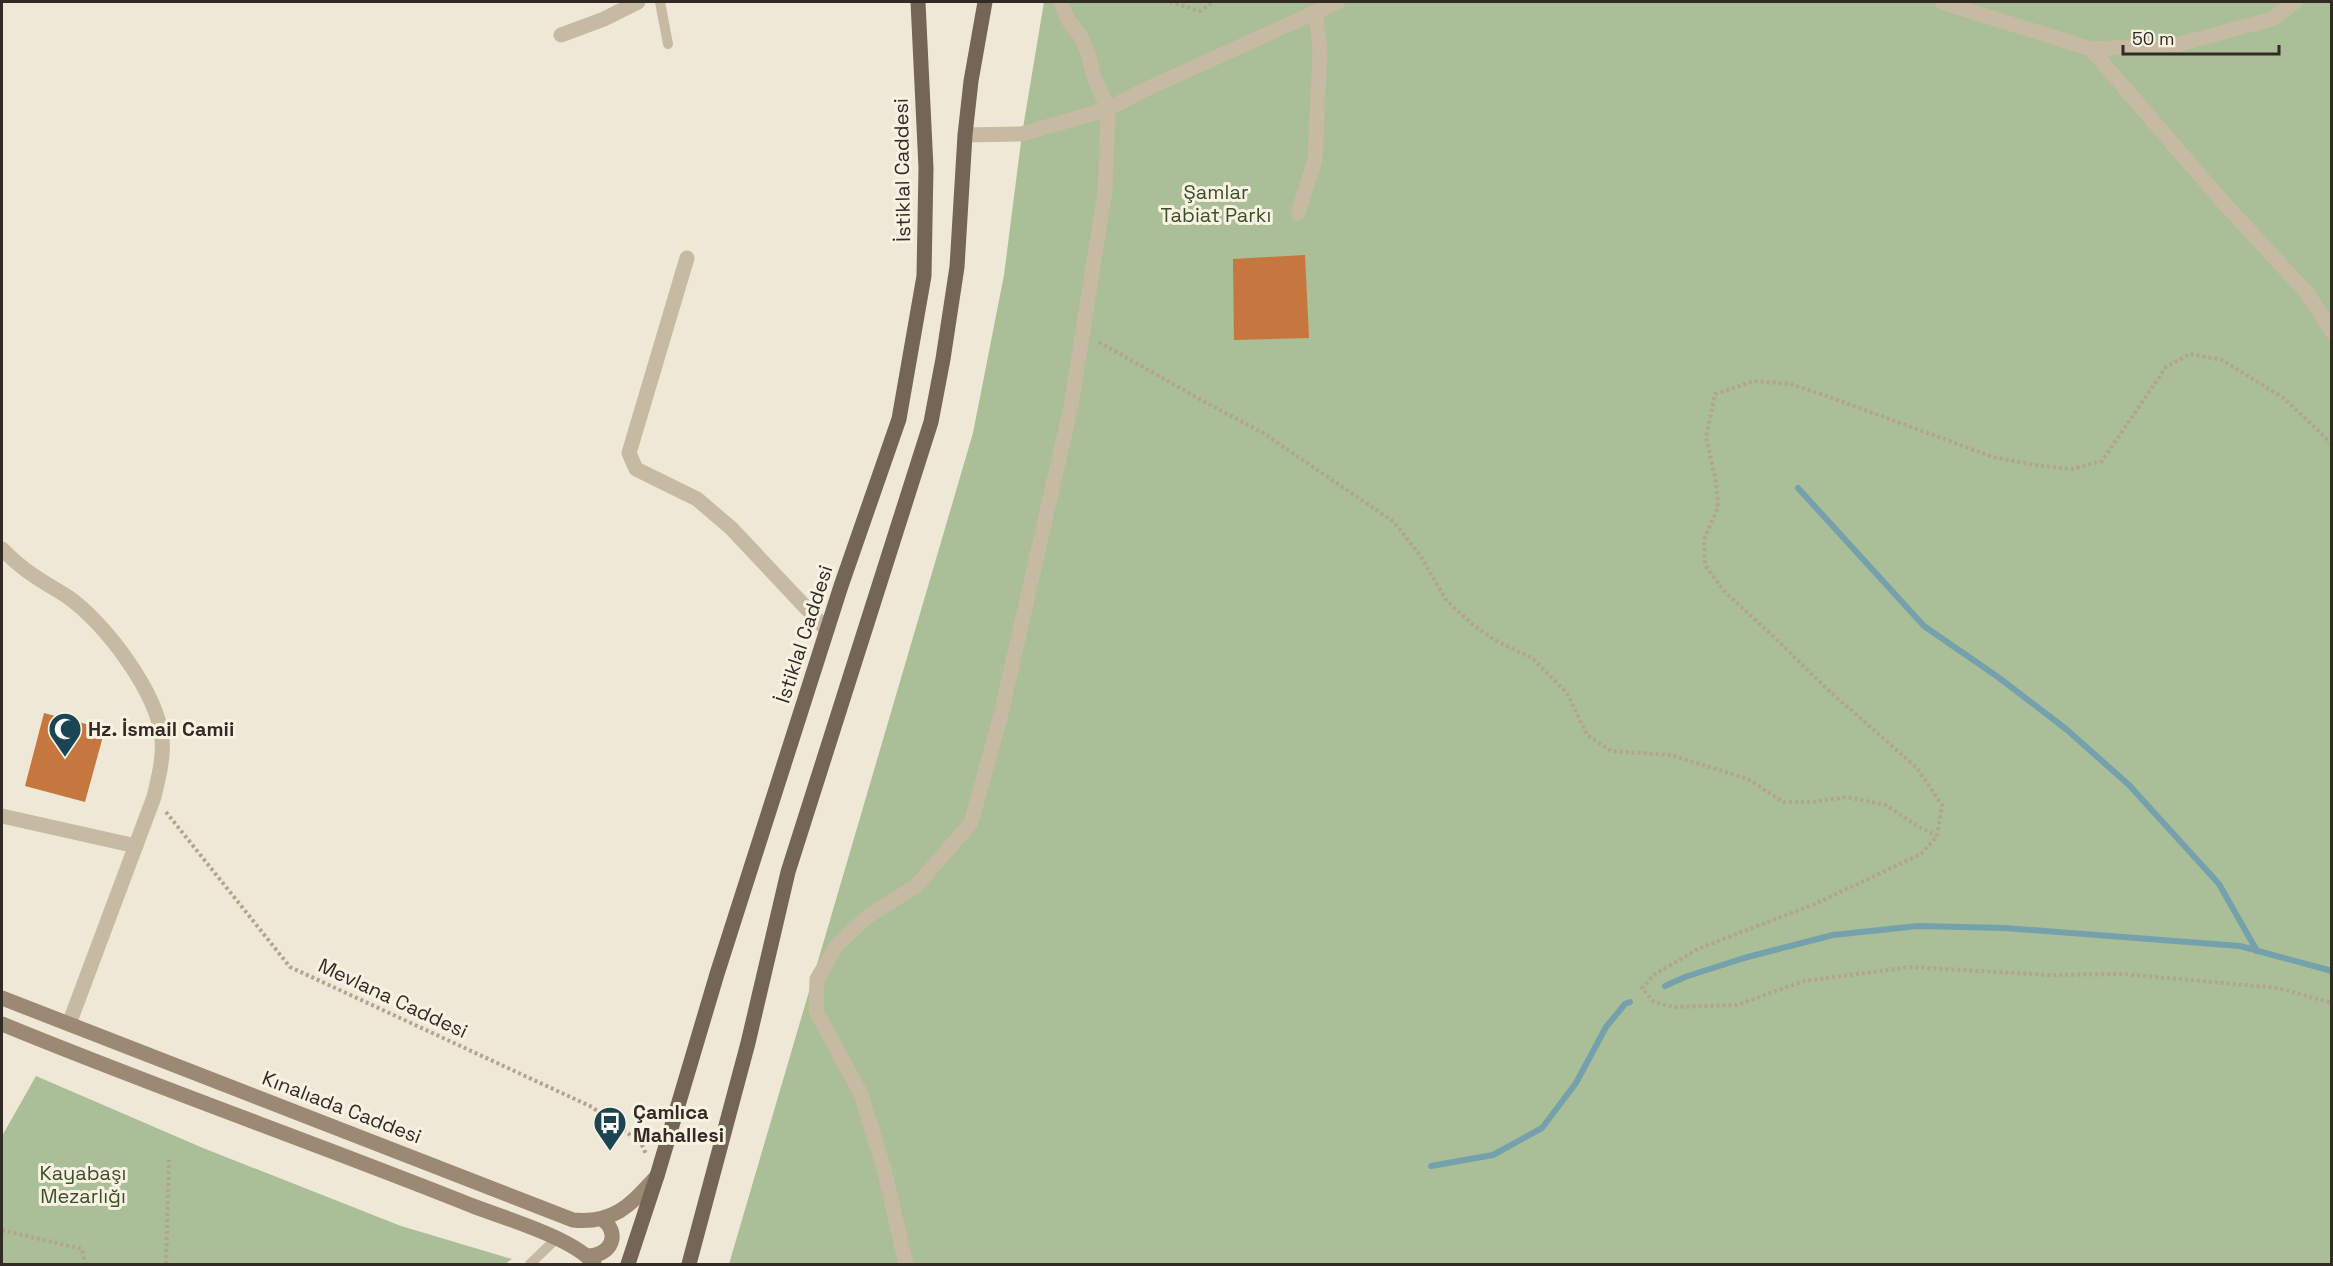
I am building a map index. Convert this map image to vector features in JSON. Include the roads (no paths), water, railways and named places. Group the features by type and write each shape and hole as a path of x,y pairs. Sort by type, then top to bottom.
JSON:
{"main road":[{"path":"689,1264 746,1054 788,872 931,422 957,267 965,135 971,81 986,2"},
{"name":"İstiklal Caddesi","path":"628,1264 657,1176 717,974 827,630 899,419 924,276 926,168 916,5"},
{"name":"Kınalıada Caddesi","path":"2,998 573,1220 602,1219 630,1205 657,1176"},
{"path":"2,1024 102,1065 556,1239 591,1260 604,1251 612,1237 613,1230 602,1219"}],"street":[{"path":"561,35 604,19 638,2"},
{"path":"906,1264 884,1169 861,1094 816,1011 817,979 837,945 867,917 916,886 971,824 1000,718 1069,418 1105,191 1108,110 1080,35 1068,20 1061,2"},
{"path":"965,135 1022,134 1108,110 1142,91 1338,2"},
{"path":"1942,2 2091,49 2176,45 2272,19 2295,2"},
{"path":"1298,213 1315,160 1320,51 1316,12"},
{"path":"2091,49 2222,201 2308,294 2331,332"},
{"path":"687,258 629,453 636,469 697,499 730,528 827,630"},
{"path":"2,549 31,574 69,598 92,619 135,673 155,709 162,739 154,797 69,1024"},
{"path":"2,564 31,574"},
{"path":"2,816 136,846"}],"lane":[{"path":"660,2 668,44"},
{"path":"530,1264 556,1239"}],"waterway":[{"path":"1798,488 1924,626 1998,677 2066,729 2129,785 2219,884 2257,951"},
{"path":"1665,986 1685,977 1744,958 1833,935 1918,926 2005,928 2240,946 2332,971"},
{"path":"1431,1166 1493,1155 1542,1128 1576,1083 1606,1027 1625,1004 1630,1002"}],"place":[{"name":"Hz. İsmail Camii","path":"65,758"},
{"name":"Çamlıca Mahallesi","path":"610,1152"}],"park label":[{"name":"Şamlar Tabiat Parkı","path":"1216,204"},
{"name":"Kayabaşı Mezarlığı","path":"83,1184"}]}
